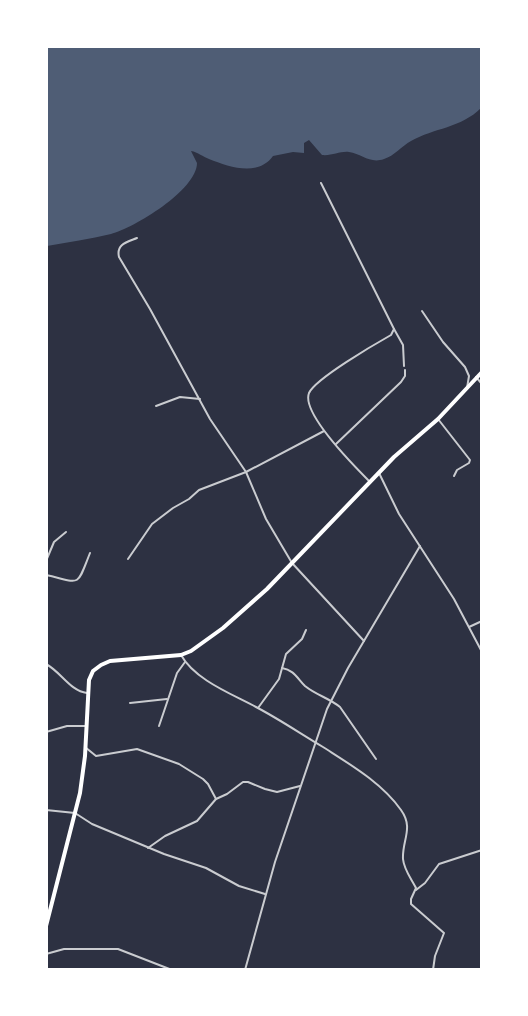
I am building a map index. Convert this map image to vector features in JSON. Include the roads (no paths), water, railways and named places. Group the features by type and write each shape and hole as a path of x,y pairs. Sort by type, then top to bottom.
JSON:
{"main road":[{"path":"46,926 75,813 82,776 87,693 93,671 110,661 181,655 191,651 239,616 404,447 438,418 482,372"}],"street":[{"path":"321,183 402,345 404,366"},
{"path":"137,238 122,244 118,249 119,257 222,437 246,472 266,519 292,563 364,641"},
{"path":"422,311 442,342 465,367 469,376 467,388"},
{"path":"370,482 324,431 308,403 308,397 310,390 322,380 391,335 394,329"},
{"path":"336,444 400,382 405,376 405,370"},
{"path":"476,377 482,384"},
{"path":"156,406 180,397 200,399"},
{"path":"438,418 470,460 469,463 455,471 454,476"},
{"path":"128,559 146,531 163,515 185,502 202,488 219,484 246,472 324,431"},
{"path":"379,473 399,514 482,652"},
{"path":"46,561 54,542 66,532"},
{"path":"245,969 265,894 315,742 332,700 420,546"},
{"path":"46,575 68,582 77,580 83,573 90,552"},
{"path":"469,627 482,621"},
{"path":"258,708 276,684 284,656 302,639 306,630"},
{"path":"181,655 185,662 217,688 258,708 315,742 361,772 386,793 401,810 407,822 409,830 403,859 416,890"},
{"path":"159,726 177,673 185,662"},
{"path":"46,664 57,671 76,690 87,693"},
{"path":"282,668 292,671 306,686 332,700 348,717 376,759"},
{"path":"130,703 167,699"},
{"path":"46,732 67,726 85,726"},
{"path":"85,747 96,756 137,749 178,764 208,784 216,799"},
{"path":"148,848 165,836 197,821 216,799 243,782 277,792 302,785"},
{"path":"46,810 75,813 92,824 148,848 206,868 238,886 265,894"},
{"path":"432,969 444,933 411,904 411,899 439,864 482,850"},
{"path":"46,954 64,949 118,949 172,969"},
{"path":"340,969 375,969"}],"water":[{"path":"46,47 481,47 481,108 465,120 420,137 391,156 379,160 370,160 349,152 322,155 309,140 304,143 304,153 293,152 273,156 267,162 251,168 225,165 191,151 197,163 194,174 187,185 148,216 111,234 47,246"}]}
